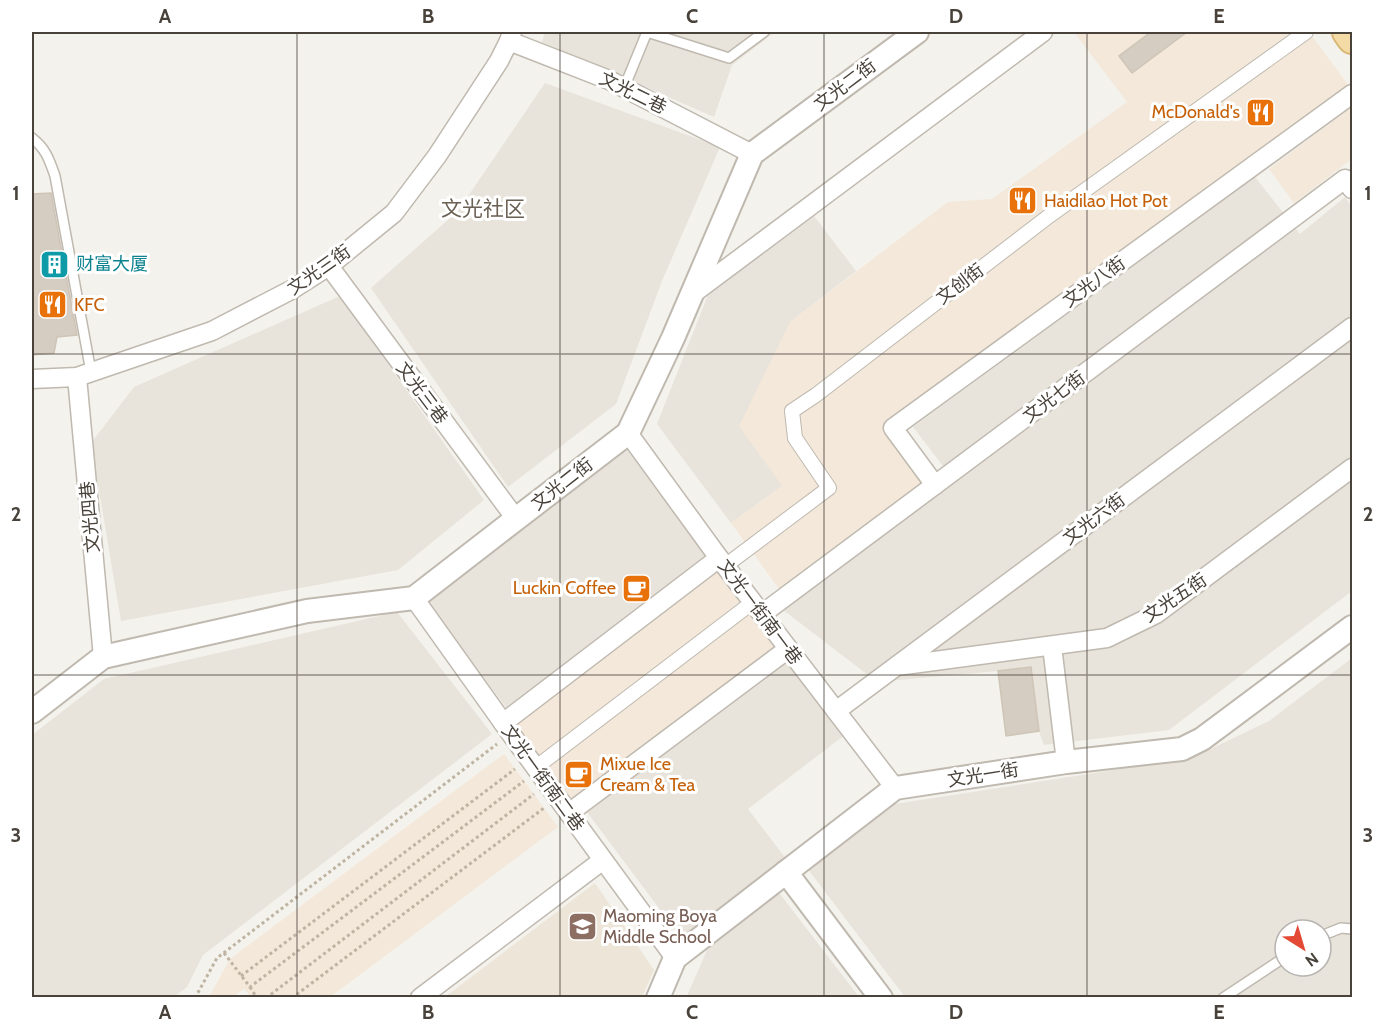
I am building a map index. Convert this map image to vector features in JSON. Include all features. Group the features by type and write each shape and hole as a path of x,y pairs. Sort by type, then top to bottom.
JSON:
{"main road":[{"path":"1347,32 1353,39"}],"street":[{"name":"文光二街","path":"414,598 628,433 673,338 753,153 917,32"},
{"path":"691,295 1043,32"},
{"name":"文创街","path":"722,562 829,488 795,438 792,411 1049,216 1306,32"},
{"name":"文光二巷","path":"510,36 609,80 753,153"},
{"name":"文光三街","path":"32,379 84,374 212,331 294,289 329,266 394,213 437,156 499,61 510,36"},
{"name":"文光八街","path":"935,485 893,428 1353,94"},
{"name":"文光七街","path":"757,608 935,485 1349,184"},
{"name":"文光三巷","path":"329,266 516,519"},
{"name":"文光六街","path":"836,711 1353,327"},
{"name":"文光四巷","path":"84,374 103,657"},
{"name":"文光一街南一巷","path":"628,433 722,562 895,788"},
{"name":"文光五街","path":"896,667 1107,638 1156,615 1353,468"},
{"path":"503,732 722,562"},
{"path":"32,712 103,657 307,611 414,598"},
{"name":"文光一街南二巷","path":"414,598 503,732 541,776 675,958"},
{"path":"541,776 757,608"},
{"name":"文光一街","path":"658,998 675,958 895,788 1066,762 1182,749 1202,739 1353,627"},
{"path":"1052,646 1066,762"},
{"path":"569,813 788,649"},
{"path":"420,998 603,860"},
{"path":"786,872 881,998"}],"lane":[{"path":"624,88 647,32 729,58 764,32"},
{"path":"32,138 42,147 50,160 55,176 84,374"},
{"path":"1333,931 1341,928 1353,929"},
{"path":"1223,998 1273,965"}],"path":[{"path":"195,998 217,958 503,732"},
{"path":"241,976 541,776"},
{"path":"250,987 541,776"},
{"path":"266,998 541,776"},
{"path":"292,998 541,776"},
{"path":"224,953 258,998"}],"shaded area":[{"path":"545,32 775,32 732,65 714,117 542,42"},
{"path":"1074,32 1309,32 1352,90 893,428 935,485 785,597 731,523 782,486 739,426 790,322 948,202 992,199 1127,102"},
{"path":"545,83 720,147 662,281 616,404 508,487 371,288 458,211"},
{"path":"1352,107 1352,159 1294,203 1269,169"},
{"path":"1255,177 1300,234 1345,197 1352,207 1352,591 1169,730 1044,745 1039,731 1030,667 877,682 778,606 950,475 913,427"},
{"path":"814,216 856,271 790,322 782,486 731,523 657,424 708,295"},
{"path":"340,296 484,500 398,570 121,621 91,443 134,387"},
{"path":"626,449 709,558 509,711 426,602"},
{"path":"719,558 788,649 569,813 503,723"},
{"path":"397,612 492,734 203,955 187,987 174,997 32,997 32,735 104,679"},
{"path":"1352,658 1352,997 905,997 807,868 888,805 1192,758 1269,721"},
{"path":"789,659 846,734 748,809 787,860 682,939 587,812"},
{"path":"504,754 558,827 330,997 251,997 244,989 232,997 209,997 230,959"},
{"name":"Maoming Boya Middle School","path":"595,883 654,970 642,997 445,997"},
{"path":"777,890 859,997 686,998 711,941"}],"building":[{"path":"1151,32 1187,32 1132,73 1119,56"},
{"name":"财富大厦","path":"51,193 77,335 57,337 54,353 32,355 32,194"},
{"path":"1031,667 1039,731 1006,736 998,671"}],"place":[{"name":"McDonald's","path":"1261,112"},
{"name":"Haidilao Hot Pot","path":"1023,201"},
{"name":"财富大厦","path":"55,264"},
{"name":"KFC","path":"53,305"},
{"name":"Luckin Coffee","path":"637,588"},
{"name":"Mixue Ice Cream & Tea","path":"579,774"},
{"name":"Maoming Boya Middle School","path":"582,926"}],"district":[{"name":"文光社区","path":"483,208"}]}
